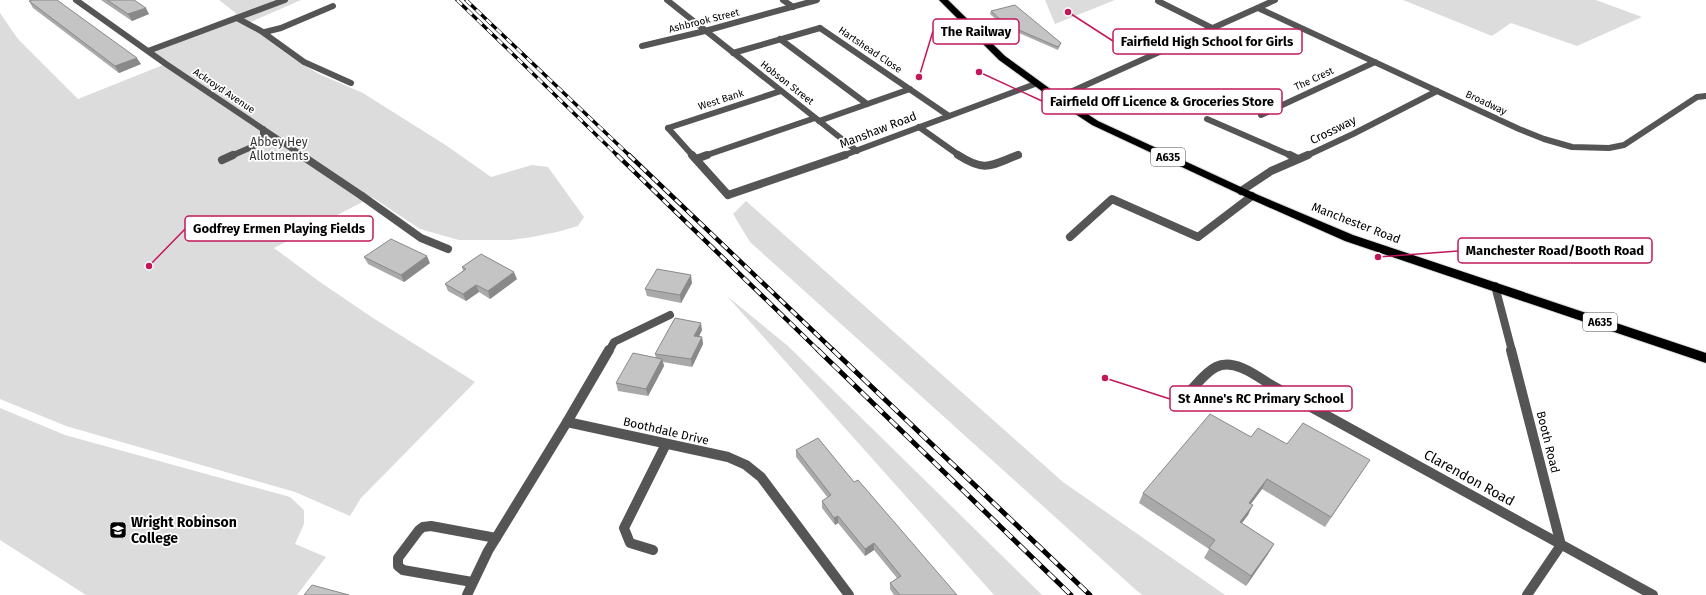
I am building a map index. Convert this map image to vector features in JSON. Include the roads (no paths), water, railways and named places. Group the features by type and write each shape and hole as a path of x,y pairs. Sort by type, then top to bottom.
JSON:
{"highway":[{"name":"A635","path":"943,0 1002,58 1035,84 1057,98"},
{"name":"Manchester Road","path":"1057,98 1096,123 1241,191 1349,238 1706,358"}],"street":[{"name":"Ackroyd Avenue","path":"76,0 148,51 393,217 420,238 448,249"},
{"path":"148,51 285,0"},
{"name":"Hobson Street","path":"667,0 856,151"},
{"path":"783,0 793,7"},
{"name":"Ashbrook Street","path":"642,46 705,31 817,0"},
{"path":"1057,98 1275,0"},
{"path":"1158,1 1212,28"},
{"path":"265,32 281,28 333,6"},
{"name":"Broadway","path":"1258,8 1544,140 1572,147 1609,148 1624,145 1705,93"},
{"path":"237,18 250,22 298,58 331,76 351,83"},
{"name":"Hartshead Close","path":"780,39 820,28 949,116"},
{"path":"733,54 780,39 867,104"},
{"name":"The Crest","path":"1261,115 1375,62"},
{"name":"Manshaw Road","path":"696,159 728,195 856,151 1035,84"},
{"path":"696,159 910,89"},
{"name":"West Bank","path":"696,159 668,128 781,91"},
{"name":"Crossway","path":"1241,191 1254,179 1296,158 1325,148 1437,91"},
{"path":"1207,119 1296,158"},
{"path":"919,127 974,164 986,167 1019,155"},
{"path":"222,160 254,146 263,136 263,129"},
{"path":"1070,237 1112,199 1198,237 1252,196"},
{"name":"Booth Road","path":"1495,286 1561,545"},
{"path":"467,595 472,582 496,538 614,342 670,315"},
{"name":"Clarendon Road","path":"1186,395 1215,367 1221,364 1229,364 1243,369 1653,595"},
{"name":"Boothdale Drive","path":"567,422 728,458 746,465 761,477 849,595"},
{"path":"653,550 630,544 624,528 666,444"},
{"path":"472,582 403,570 398,566 398,558 419,530 423,527 431,526 496,538"},
{"path":"1527,595 1561,545"}],"railway":[{"path":"457,0 618,156"},
{"path":"466,0 630,156"},
{"path":"617,155 819,351"},
{"path":"629,155 834,351"},
{"path":"818,350 1071,595"},
{"path":"833,350 1090,595"}],"place":[{"name":"Fairfield High School for Girls","path":"1068,12"},
{"name":"Fairfield Off Licence & Groceries Store","path":"979,72"},
{"name":"The Railway","path":"919,77"},
{"name":"Manchester Road/Booth Road","path":"1378,257"},
{"name":"Godfrey Ermen Playing Fields","path":"149,266"},
{"name":"St Anne's RC Primary School","path":"1105,378"},
{"name":"Wright Robinson College","path":"118,530"}],"park label":[{"name":"Abbey Hey Allotments","path":"279,149"}]}
